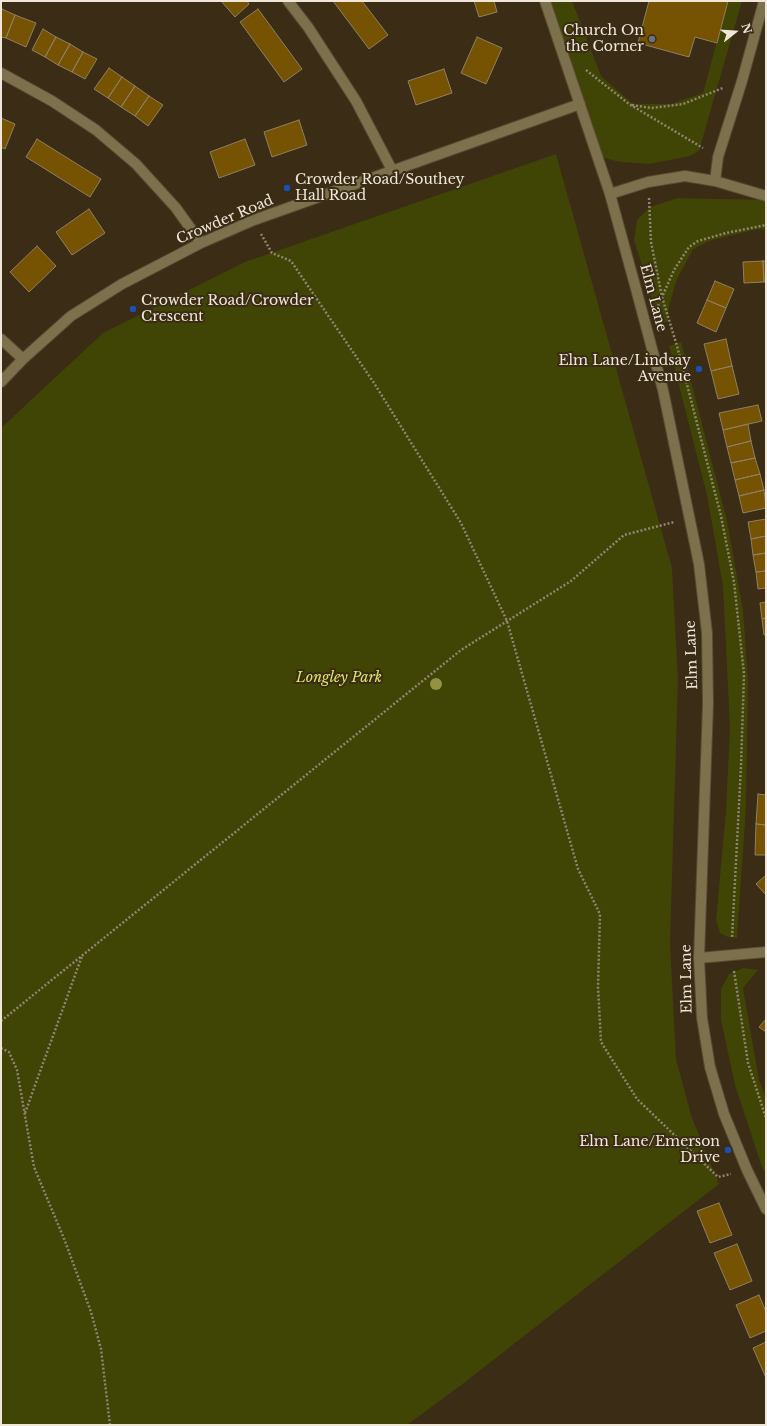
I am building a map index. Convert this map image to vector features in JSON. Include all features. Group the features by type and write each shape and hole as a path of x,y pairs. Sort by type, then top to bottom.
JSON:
{"street":[{"path":"288,1 308,26 356,100 392,170"},
{"name":"Elm Lane","path":"545,1 610,194 663,390 700,564 707,633 708,704 699,958 702,1018 710,1067 724,1114 747,1170 766,1209"},
{"path":"715,181 718,157 763,15 764,1"},
{"path":"1,73 52,101 102,135 136,164 171,202 201,243"},
{"name":"Crowder Road","path":"1,382 23,358 71,316 122,284 201,243 254,220 580,104"},
{"path":"610,194 648,182 685,176 715,181 766,196"},
{"path":"1,339 23,358"},
{"path":"699,958 766,952"}],"path":[{"path":"585,69 629,104 718,157"},
{"path":"629,104 651,108 683,104 742,81"},
{"path":"254,220 272,253 291,261 374,383 461,523 507,621 578,869 600,914 598,987 601,1042 637,1099 718,1177 747,1170"},
{"path":"646,328 674,270 690,247 698,241 726,233 766,225"},
{"path":"1,1021 374,722 461,650 571,581 624,535 690,517"},
{"path":"25,1114 82,955"},
{"path":"1,1048 8,1052 18,1070 34,1167 65,1241 91,1312 101,1349 110,1425"}],"green space":[{"path":"546,1 572,1 601,76 633,104 671,104 703,93 728,1 742,1 699,151 690,156 649,164 620,162 597,156"},
{"name":"Longley Park","path":"556,154 672,568 678,680 670,943 676,1059 692,1118 719,1184 460,1386 407,1425 1,1425 1,428 103,333 245,262"},
{"path":"678,198 765,200 766,230 758,229 712,240 693,249 677,279 669,306 668,321 660,324 634,240 637,220 650,207"},
{"path":"681,342 727,521 743,610 748,680 746,806 737,938 728,937 720,933 716,920 726,811 730,728 723,586 707,495 669,346"},
{"path":"743,968 758,970 743,988 759,1080 766,1098 766,1174 761,1164 735,1085 721,1020 721,989 729,974"}],"building":[{"path":"221,1 247,1 249,4 235,17"},
{"path":"333,1 362,1 388,35 369,49"},
{"path":"474,1 494,1 497,12 479,17"},
{"path":"649,1 728,1 717,43 695,37 689,57 638,43"},
{"path":"2,9 15,15 6,38 1,37"},
{"path":"258,9 302,69 284,82 240,22"},
{"path":"15,15 36,23 26,47 6,38"},
{"path":"43,29 56,37 45,57 32,50"},
{"path":"56,37 70,44 58,65 45,57"},
{"path":"477,37 502,48 486,84 461,73"},
{"path":"70,44 83,52 72,72 58,65"},
{"path":"83,52 97,59 85,79 72,72"},
{"path":"109,68 122,77 108,98 94,89"},
{"path":"444,69 452,93 416,105 408,81"},
{"path":"122,77 135,86 121,107 108,98"},
{"path":"135,86 149,96 135,116 121,107"},
{"path":"149,96 163,105 148,126 135,116"},
{"path":"1,118 15,124 5,149 1,147"},
{"path":"299,120 307,145 272,157 264,132"},
{"path":"37,139 101,179 90,197 26,157"},
{"path":"245,139 255,165 219,178 210,152"},
{"path":"89,209 105,233 72,255 56,232"},
{"path":"37,246 56,266 29,292 10,272"},
{"path":"763,261 766,261 766,282 764,282"},
{"path":"763,261 764,282 744,283 743,262"},
{"path":"715,281 734,289 726,308 707,300"},
{"path":"707,300 726,308 716,332 697,323"},
{"path":"726,339 732,366 711,371 704,344"},
{"path":"732,366 739,394 718,399 711,371"},
{"path":"758,405 762,421 723,430 719,413"},
{"path":"748,424 751,441 727,447 723,430"},
{"path":"751,441 755,458 731,463 727,447"},
{"path":"755,458 760,474 735,480 731,463"},
{"path":"760,474 764,490 739,496 735,480"},
{"path":"764,490 766,508 743,513 739,496"},
{"path":"766,519 766,536 751,539 748,522"},
{"path":"766,536 766,553 753,555 751,539"},
{"path":"766,553 766,571 756,572 753,555"},
{"path":"766,571 766,588 758,589 756,572"},
{"path":"766,602 766,618 762,619 760,603"},
{"path":"766,618 766,635 764,635 762,619"},
{"path":"758,794 766,795 766,825 756,824"},
{"path":"756,824 766,825 766,855 755,855"},
{"path":"766,875 766,895 756,884"},
{"path":"766,1019 766,1032 759,1027"},
{"path":"719,1203 732,1235 710,1243 697,1211"},
{"path":"737,1244 752,1281 730,1290 714,1253"},
{"path":"759,1295 766,1312 766,1331 750,1338 736,1305"},
{"path":"766,1342 766,1378 753,1348"}],"place":[{"name":"Church On the Corner","path":"652,39"},
{"name":"Crowder Road/Southey Hall Road","path":"287,188"},
{"name":"Crowder Road/Crowder Crescent","path":"133,309"},
{"name":"Elm Lane/Lindsay Avenue","path":"699,369"},
{"name":"Elm Lane/Emerson Drive","path":"728,1150"}]}
